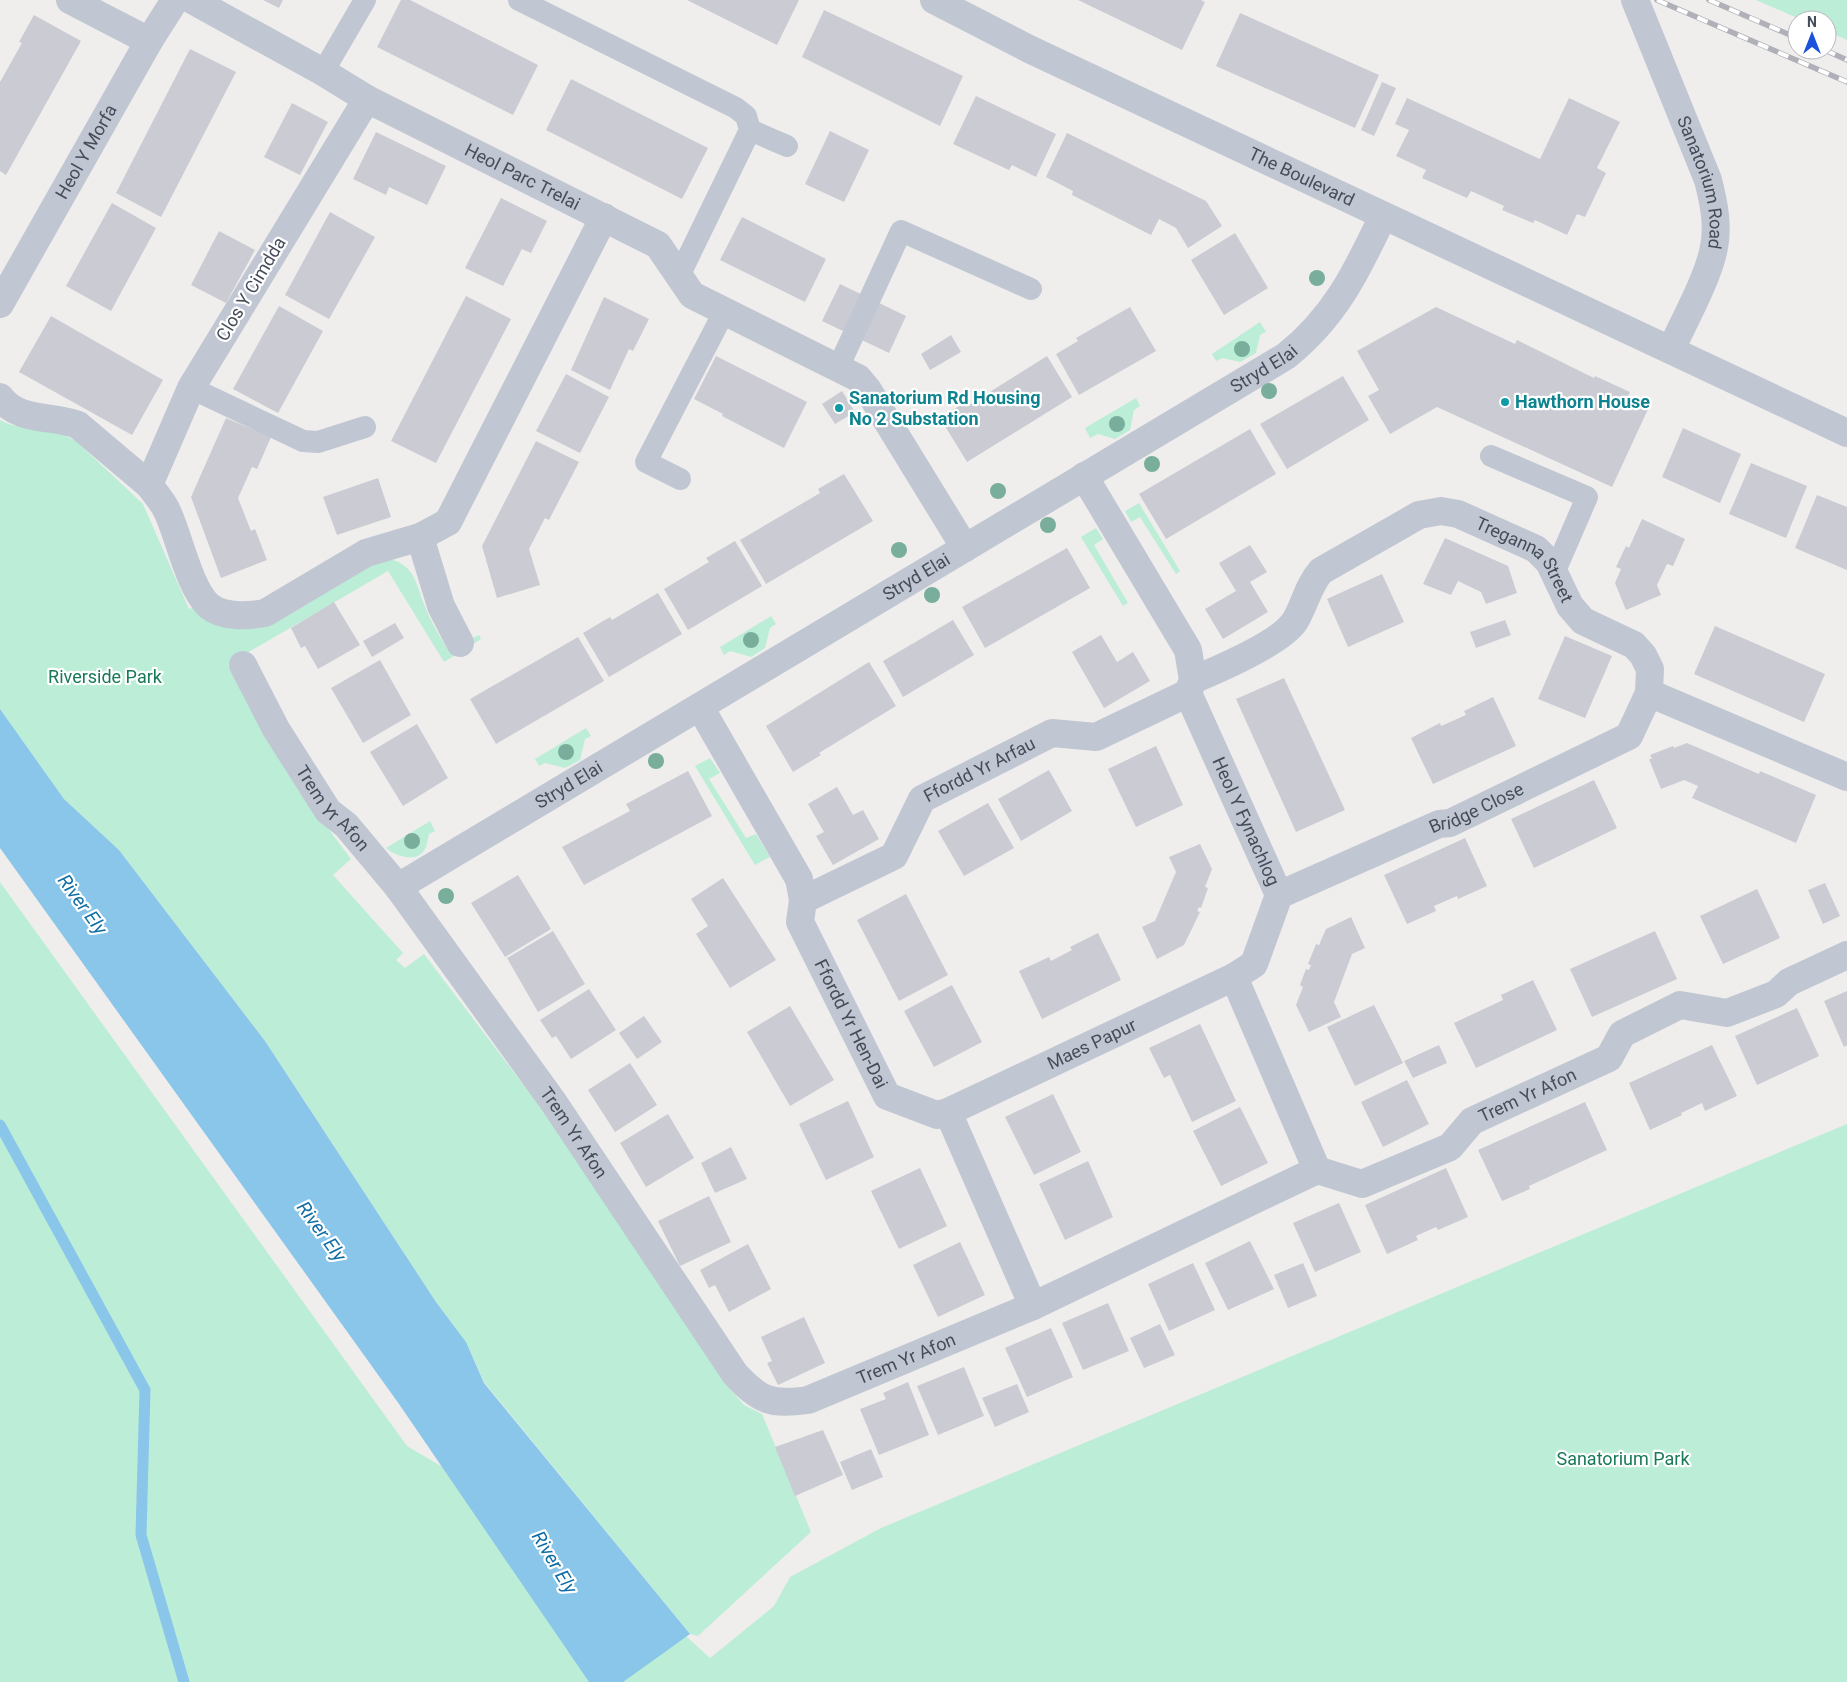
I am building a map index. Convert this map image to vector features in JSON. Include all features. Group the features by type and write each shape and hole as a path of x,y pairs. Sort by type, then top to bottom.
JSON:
{"street":[{"path":"70,0 149,41"},
{"name":"Heol Y Morfa","path":"0,304 149,41 175,0"},
{"name":"Heol Parc Trelai","path":"192,0 323,72 367,99 658,245 680,274 692,295 858,378 868,390 965,548"},
{"name":"The Boulevard","path":"934,0 1029,49 1671,350"},
{"name":"Sanatorium Road","path":"1635,0 1708,180 1716,225 1714,251 1671,350"},
{"name":"Clos Y Cimdda","path":"149,485 191,388 367,99"},
{"name":"Stryd Elai","path":"398,887 1255,374 1305,340 1333,310 1366,253 1383,216"},
{"path":"0,397 10,409 22,414 68,421 78,425 149,485 166,509 199,595 210,607 227,614 246,616 265,613 366,553 420,537 448,522 604,217"},
{"path":"1671,350 1847,433"},
{"name":"Heol Y Fynachlog","path":"1084,476 1188,650 1190,686 1279,895 1254,964 1234,977"},
{"name":"Treganna Street","path":"1190,686 1284,634 1294,622 1310,583 1321,570 1419,515 1440,511 1458,514 1536,549 1555,571 1570,606 1583,621 1634,645 1644,655 1650,669 1649,693"},
{"path":"420,537 441,606 460,642"},
{"name":"Trem Yr Afon","path":"243,666 276,729 328,811 346,826 398,887 582,1142 735,1374 760,1398 791,1402 808,1400 1033,1306 1317,1170 1362,1184 1450,1147 1472,1121 1609,1058 1622,1034 1680,1005 1727,1013 1776,994 1789,982 1847,955"},
{"name":"Ffordd Yr Arfau","path":"803,900 894,856 922,799 1052,733 1096,737 1190,686"},
{"path":"1649,693 1847,777"},
{"name":"Bridge Close","path":"1279,895 1438,824 1450,823 1629,736 1649,693"},
{"name":"Ffordd Yr Hen-Dai","path":"700,707 799,879 803,900 800,922 887,1096 937,1115 948,1112"},
{"path":"1234,977 1317,1170"},
{"name":"Maes Papur","path":"948,1112 1234,977"},
{"path":"948,1112 1033,1306"}],"lane":[{"path":"323,72 365,0"},
{"path":"519,0 736,108 746,116 750,130 680,274"},
{"path":"750,130 787,146"},
{"path":"838,368 901,231 1031,289"},
{"path":"680,479 646,462 724,312"},
{"path":"191,388 303,440 318,442 365,427"},
{"path":"1491,456 1587,497 1555,571"}],"green space":[{"path":"1756,0 1847,0 1847,40 1837,36 1837,10 1787,10 1787,13"},
{"path":"1260,322 1266,332 1260,335 1256,353 1240,362 1223,358 1216,361 1212,354"},
{"path":"1136,398 1140,406 1134,410 1130,430 1115,439 1098,434 1090,438 1085,428"},
{"name":"Riverside Park","path":"0,420 20,427 57,433 76,441 143,504 189,609 196,606 233,627 384,558 403,564 413,576 433,625 448,651 479,635 481,639 444,662 388,571 228,664 259,723 303,795 351,859 333,875 403,953 396,960 405,968 424,954 541,1108 732,1391 744,1405 762,1414 811,1532 698,1636 690,1634 484,1382 466,1342 436,1302 265,1041 119,850 64,799 0,709"},
{"path":"1139,503 1180,571 1176,574 1140,517 1131,522 1125,511"},
{"path":"1096,528 1103,539 1094,545 1128,603 1123,606 1081,537"},
{"path":"771,616 776,624 770,628 765,648 751,657 730,651 724,655 720,647"},
{"path":"586,728 591,736 585,739 580,760 565,768 545,763 539,766 535,759"},
{"path":"710,758 720,773 709,779 746,838 756,834 770,857 755,865 695,766"},
{"path":"430,821 435,831 429,834 426,847 421,854 412,857 400,856 386,848"},
{"name":"Sanatorium Park","path":"0,882 407,1446 608,1565 710,1658 774,1606 790,1577 881,1528 1847,1124 1847,1682 0,1682"}],"water":[{"name":"River Ely","path":"0,709 64,799 119,850 265,1041 436,1302 466,1342 484,1383 690,1634 623,1682 589,1682 399,1404 0,848"}],"building":[{"path":"263,0 283,0 279,8"},
{"path":"401,0 410,0 538,65 513,115 377,47"},
{"path":"687,0 799,0 777,45"},
{"path":"1078,0 1201,0 1205,2 1182,50"},
{"path":"824,10 963,76 940,126 802,57"},
{"path":"1240,13 1379,75 1355,128 1216,66"},
{"path":"34,15 81,41 6,175 0,171 0,82 22,43 19,42"},
{"path":"190,49 236,72 161,217 116,193"},
{"path":"571,79 708,148 682,199 546,130"},
{"path":"1382,82 1396,88 1374,136 1361,130"},
{"path":"976,96 1056,134 1036,177 1012,165 1009,170 953,144"},
{"path":"1407,98 1540,159 1569,98 1620,122 1597,168 1606,173 1585,217 1577,214 1567,235 1535,220 1533,223 1502,210 1504,206 1471,191 1467,198 1422,178 1426,170 1396,156 1409,130 1395,124"},
{"path":"292,103 328,122 300,175 264,157"},
{"path":"830,131 869,150 844,202 805,184"},
{"path":"376,132 446,166 427,205 389,187 386,195 353,179"},
{"path":"1067,133 1206,201 1222,226 1188,248 1176,228 1159,219 1151,235 1072,195 1073,191 1046,177"},
{"path":"501,198 547,221 531,253 522,249 503,286 465,268"},
{"path":"112,203 156,228 111,311 66,286"},
{"path":"330,212 375,237 329,319 285,295"},
{"path":"742,217 826,259 805,302 720,260"},
{"path":"219,231 255,250 226,303 191,285"},
{"path":"1235,233 1268,288 1224,315 1191,260"},
{"path":"840,284 906,316 889,353 822,321"},
{"path":"466,296 511,319 436,463 391,441"},
{"path":"604,297 649,319 633,351 629,349 610,390 571,370"},
{"path":"279,306 323,331 278,413 233,389"},
{"path":"1130,307 1156,351 1079,395 1056,354 1078,341 1076,338"},
{"name":"Hawthorn House","path":"1436,307 1515,344 1517,340 1594,378 1595,376 1630,392 1628,397 1649,407 1612,487 1437,407 1390,434 1368,396 1379,390 1357,351"},
{"path":"51,316 163,380 132,435 19,372"},
{"path":"951,335 961,352 930,370 921,354"},
{"path":"716,356 807,402 784,448 722,416 723,414 694,399"},
{"path":"1047,356 1072,397 967,462 940,418 967,401 969,405"},
{"path":"566,374 609,397 580,453 536,431"},
{"path":"1343,376 1369,420 1287,469 1260,424"},
{"name":"Sanatorium Rd Housing No 2 Substation","path":"842,391 855,412 835,424 822,404"},
{"path":"226,418 271,437 257,469 252,467 238,498 251,531 255,529 267,560 221,578 191,497"},
{"path":"1683,428 1741,454 1720,503 1662,477"},
{"path":"1250,429 1276,474 1166,539 1139,494"},
{"path":"536,441 579,462 549,520 545,518 529,549 540,585 497,598 482,546"},
{"path":"1751,463 1807,486 1786,538 1729,514"},
{"path":"844,474 873,521 766,584 740,540 820,493 818,489"},
{"path":"378,478 391,517 337,535 323,497"},
{"path":"1817,495 1847,507 1847,570 1795,548"},
{"path":"1642,519 1685,539 1673,566 1667,564 1657,585 1661,595 1626,610 1615,583 1621,569 1616,567 1626,546 1629,548"},
{"path":"1445,538 1508,566 1517,593 1486,604 1481,592 1458,581 1451,595 1423,584"},
{"path":"735,541 762,586 688,630 664,589 709,562 706,558"},
{"path":"1250,545 1267,572 1250,582 1268,612 1223,639 1205,609 1236,591 1219,563"},
{"path":"1067,548 1090,588 985,648 962,607"},
{"path":"1382,574 1404,622 1348,647 1327,599"},
{"path":"658,593 682,634 609,677 583,633 610,617 612,620"},
{"path":"334,602 360,645 318,669 305,646 301,648 291,628"},
{"path":"953,620 974,655 903,697 883,661"},
{"path":"1505,620 1511,635 1476,648 1470,632"},
{"path":"395,623 404,638 372,657 363,641"},
{"path":"1715,626 1825,674 1804,722 1694,674"},
{"path":"1101,635 1117,662 1133,652 1150,681 1104,708 1072,652"},
{"path":"1565,636 1612,656 1585,718 1538,699"},
{"path":"578,637 604,681 496,744 470,699"},
{"path":"380,660 411,715 363,743 331,688"},
{"path":"869,662 896,706 819,753 821,755 793,772 766,726"},
{"path":"1284,678 1345,810 1296,832 1236,699"},
{"path":"1493,697 1516,746 1433,784 1411,738 1440,723 1441,726 1466,715 1464,711"},
{"path":"417,724 448,778 403,806 370,752"},
{"path":"1687,743 1759,774 1760,771 1816,795 1796,843 1692,798 1698,786 1684,780 1661,789 1649,759 1652,759 1650,755"},
{"path":"1156,746 1183,805 1136,827 1108,769"},
{"path":"1049,770 1072,811 1021,841 998,799"},
{"path":"688,771 712,816 584,885 562,847 630,811 626,804"},
{"path":"1594,780 1617,828 1534,868 1511,819"},
{"path":"837,787 853,815 863,810 879,839 833,865 816,836 824,832 808,804"},
{"path":"988,803 1014,848 964,876 938,831"},
{"path":"1465,838 1487,886 1458,899 1457,896 1434,906 1436,911 1407,924 1384,875"},
{"path":"1200,844 1212,869 1205,887 1208,888 1201,908 1199,907 1197,911 1200,912 1184,945 1157,959 1142,927 1155,921 1176,872 1169,857"},
{"path":"518,875 551,929 505,957 471,903"},
{"path":"723,878 776,960 730,988 696,934 708,926 691,899"},
{"path":"1825,883 1840,916 1823,924 1808,890"},
{"path":"1757,889 1780,938 1723,964 1700,916"},
{"path":"906,894 948,975 899,1001 857,920"},
{"path":"1351,917 1365,948 1352,954 1334,1002 1341,1017 1309,1032 1296,1005 1303,987 1300,985 1306,969 1309,970 1311,965 1308,964 1316,944 1319,945 1326,929"},
{"path":"553,931 585,984 538,1012 507,958"},
{"path":"1655,931 1677,979 1592,1017 1570,969"},
{"path":"1098,933 1121,980 1042,1019 1019,971 1049,957 1051,961 1072,950 1070,947"},
{"path":"1533,980 1557,1030 1476,1068 1454,1023 1503,1000 1501,995"},
{"path":"952,985 982,1042 934,1067 904,1011"},
{"path":"589,989 616,1030 571,1059 556,1036 552,1038 540,1020"},
{"path":"1847,991 1847,1045 1844,1047 1824,1001"},
{"path":"1374,1005 1403,1063 1355,1086 1327,1027"},
{"path":"790,1006 834,1080 790,1106 747,1032"},
{"path":"1797,1008 1819,1056 1757,1085 1735,1036"},
{"path":"644,1016 662,1042 637,1059 619,1033"},
{"path":"1200,1024 1236,1101 1192,1122 1170,1075 1164,1078 1149,1048"},
{"path":"1439,1045 1447,1063 1413,1078 1404,1061"},
{"path":"1712,1045 1737,1096 1705,1111 1702,1103 1650,1130 1629,1083"},
{"path":"630,1063 657,1105 615,1132 588,1090"},
{"path":"1407,1080 1429,1124 1383,1147 1361,1102"},
{"path":"1053,1094 1081,1152 1034,1175 1005,1117"},
{"path":"848,1101 874,1157 826,1180 799,1124"},
{"path":"1585,1102 1607,1150 1529,1186 1530,1189 1502,1201 1478,1150"},
{"path":"1240,1107 1268,1163 1221,1186 1193,1131"},
{"path":"668,1114 694,1158 646,1187 620,1143"},
{"path":"731,1147 747,1179 715,1193 701,1163"},
{"path":"1088,1161 1113,1217 1065,1240 1039,1184"},
{"path":"920,1168 947,1226 899,1249 871,1191"},
{"path":"1446,1168 1468,1217 1438,1230 1436,1227 1416,1236 1418,1240 1387,1254 1365,1205"},
{"path":"709,1196 731,1242 680,1266 658,1221"},
{"path":"1339,1203 1361,1252 1315,1272 1293,1223"},
{"path":"1250,1241 1274,1289 1228,1310 1205,1263"},
{"path":"960,1242 985,1295 938,1317 913,1265"},
{"path":"748,1244 771,1289 729,1312 715,1285 709,1288 700,1270"},
{"path":"1193,1263 1215,1310 1169,1331 1148,1284"},
{"path":"1303,1263 1317,1296 1288,1308 1274,1275"},
{"path":"1108,1303 1129,1351 1083,1370 1062,1323"},
{"path":"804,1317 825,1363 778,1385 767,1363 772,1361 761,1337"},
{"path":"1160,1324 1175,1355 1144,1368 1130,1338"},
{"path":"1051,1328 1073,1377 1027,1397 1005,1348"},
{"path":"964,1367 984,1416 938,1435 917,1386"},
{"path":"908,1382 929,1435 879,1455 860,1409 886,1399 883,1393"},
{"path":"1017,1384 1029,1412 995,1427 982,1398"},
{"path":"823,1430 843,1475 795,1496 775,1447"},
{"path":"871,1449 883,1477 852,1490 840,1462"}],"waterway":[{"path":"0,1125 145,1390 141,1535 184,1682"}],"railway":[{"path":"1657,0 1847,82"},
{"path":"1709,0 1787,34"},
{"path":"1837,55 1847,60"}],"place":[{"name":"Hawthorn House","path":"1505,402"},
{"name":"Sanatorium Rd Housing No 2 Substation","path":"839,408"}]}
